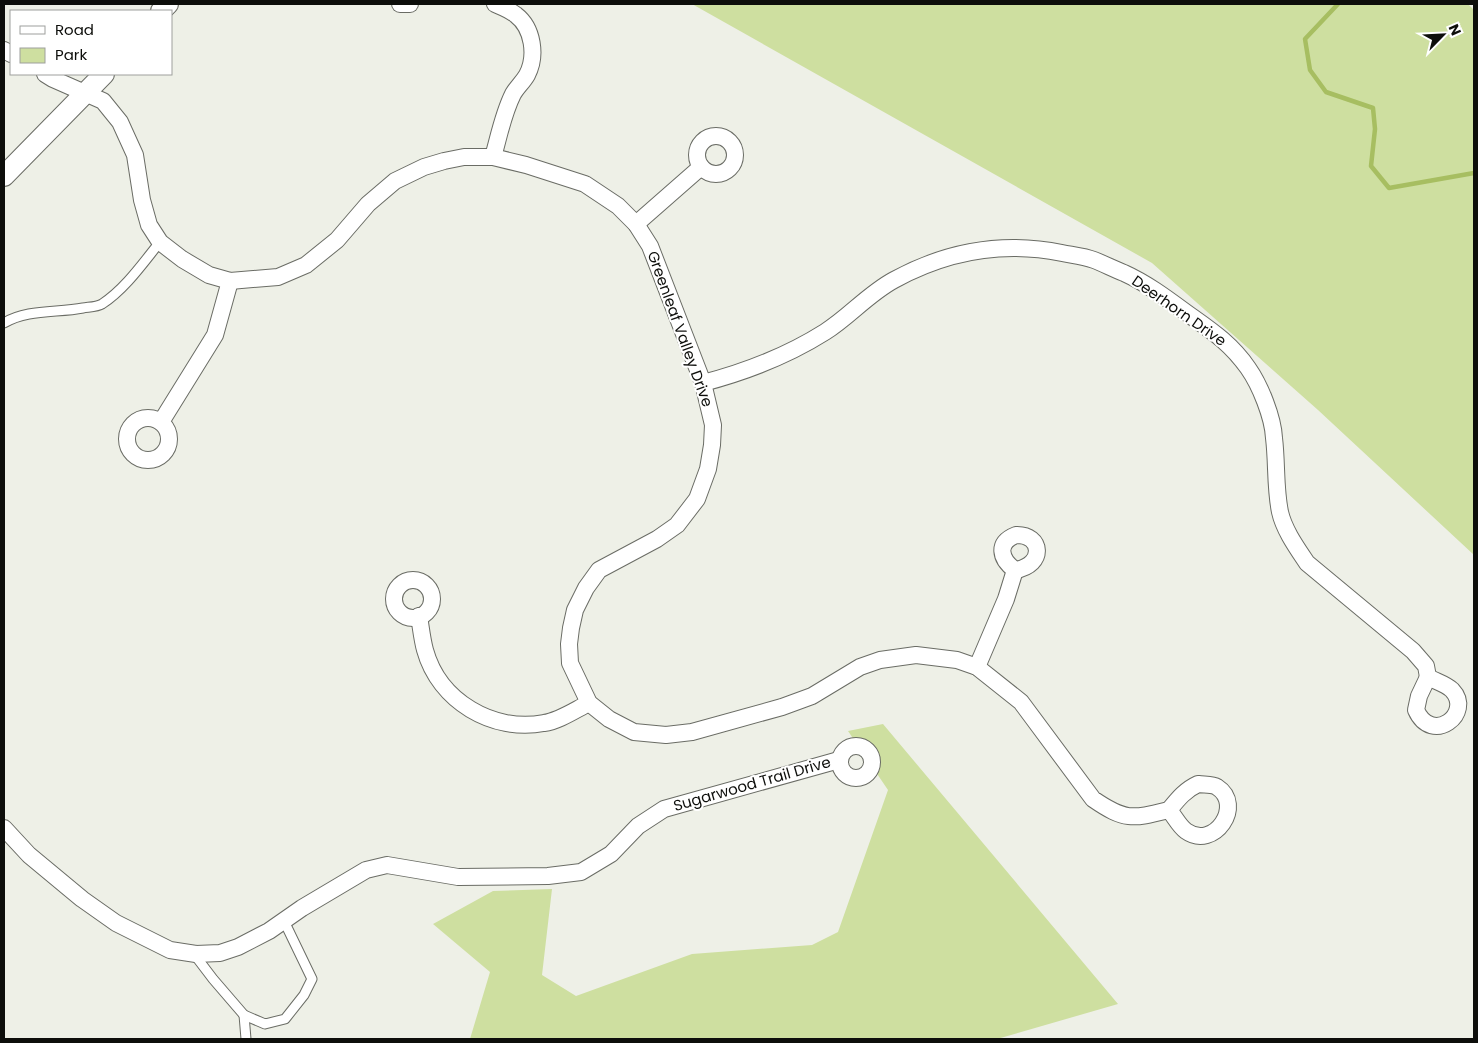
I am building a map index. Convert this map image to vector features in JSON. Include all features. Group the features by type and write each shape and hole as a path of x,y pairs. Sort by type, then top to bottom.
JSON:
{"street":[{"path":"400,4 410,4"},
{"path":"493,157 504,118 514,94 528,74 532,56 531,40 526,26 516,15 495,4"},
{"name":"Greenleaf Valley Drive","path":"47,75 103,101 120,122 135,155 142,200 149,225 160,242 182,259 209,275 230,281 278,277 306,265 337,240 368,204 395,181 424,167 464,157 493,157 526,165 585,184 618,206 636,224 650,246 702,383 713,425 708,469 696,500 670,530 599,570 586,588 575,610 569,644 570,663 574,675 589,703 601,714 634,732 666,736 692,732 782,708 812,696 860,667 880,660 902,656 931,656 957,660 977,666 1021,702 1093,799 1123,816 1138,818 1169,810"},
{"path":"4,176 103,75"},
{"path":"636,224 701,167"},
{"name":"Deerhorn Drive","path":"702,383 752,368 799,346 824,333 893,280 970,251 1006,247 1038,248 1092,259 1152,288 1225,341 1249,369 1265,402 1274,435 1280,513 1297,548 1307,563 1413,651 1426,666 1428,677"},
{"path":"161,422 215,335 230,281"},
{"path":"977,666 1006,599 1015,570"},
{"path":"419,616 425,651 434,670 443,686 465,707 472,711 486,718 523,726 545,723 589,703"},
{"name":"Sugarwood Trail Drive","path":"4,828 29,855 82,899 116,923 170,950 194,954 220,953 238,947 269,931 366,870 387,865 458,877 548,876 581,872 611,854 638,826 664,809 839,760"}],"lane":[{"path":"4,323 13,318 36,313 65,312 100,305 122,287 160,242"},
{"path":"194,954 244,1015 265,1024 285,1019 304,995 312,979 284,920"},
{"path":"244,1015 246,1039"}],"green space":[{"path":"692,4 1468,4 1474,10 1474,555 1318,410 1152,263"},
{"path":"883,724 1118,1004 997,1039 470,1039 490,972 433,924 493,891 552,889 542,975 576,996 692,954 812,945 838,932 888,790 848,731"}],"waterway":[{"path":"1338,4 1305,39 1310,70 1326,92 1373,108 1375,129 1371,166 1389,188 1474,173"}]}
